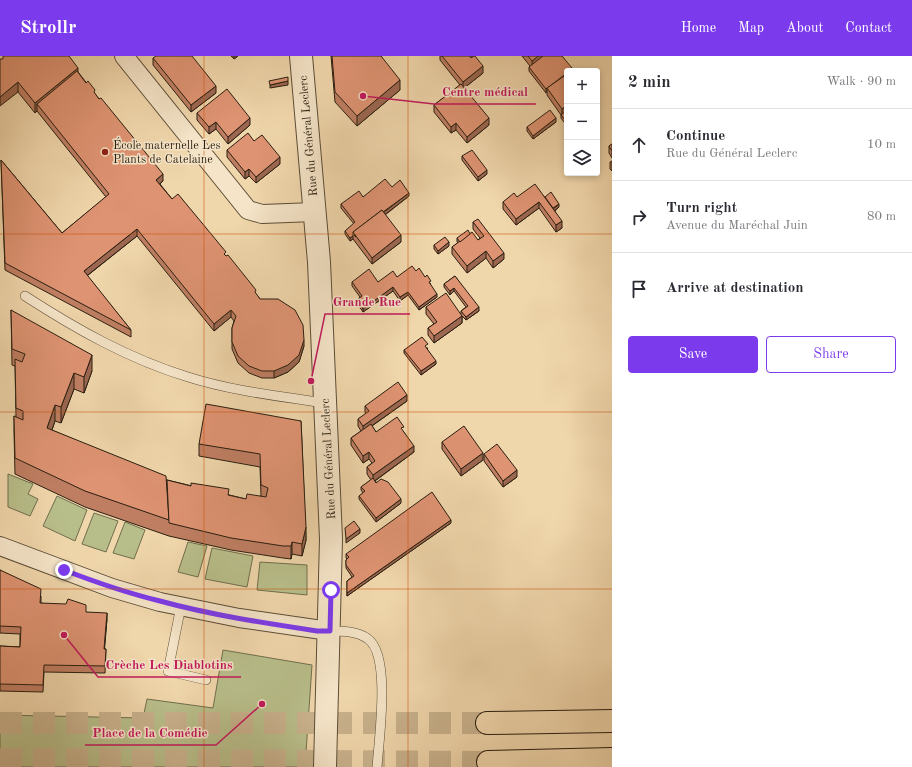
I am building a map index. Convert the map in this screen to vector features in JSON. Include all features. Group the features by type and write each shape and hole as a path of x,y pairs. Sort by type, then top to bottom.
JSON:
{"highway":[{"path":"487,723 612,721"},
{"path":"488,762 612,759"}],"street":[{"path":"124,56 248,210 262,214 315,212"},
{"name":"Rue du Général Leclerc","path":"301,56 315,212 331,539 330,631 325,767"},
{"path":"0,546 112,588 181,606 239,618 330,631"}],"lane":[{"path":"25,296 95,338 140,361 189,378 239,390 325,403"},
{"path":"181,606 168,671 206,680"},
{"path":"330,631 357,633 368,639 376,648 382,673 377,767"}],"green space":[{"path":"8,474 33,484 28,494 38,499 30,516 8,507"},
{"path":"57,496 87,510 75,541 43,526"},
{"path":"94,513 118,521 106,552 82,544"},
{"path":"125,522 145,530 134,559 113,553"},
{"path":"188,542 207,546 198,577 178,572"},
{"path":"212,548 253,556 247,587 205,579"},
{"path":"260,562 307,565 307,595 257,590"},
{"path":"223,650 312,665 305,767 0,767 0,715 143,718 147,699 213,708"}],"building":[{"path":"3,56 69,56 78,68 35,103 18,82 0,97 0,59 3,59"},
{"path":"156,56 192,56 216,86 191,105 153,58"},
{"path":"332,56 381,56 400,80 357,116 335,92"},
{"path":"442,56 470,56 471,58 475,56 483,66 463,82"},
{"path":"528,56 538,56 532,61"},
{"path":"543,56 562,56 572,68 564,68 564,75 546,89 529,67"},
{"path":"77,71 86,83 88,81 95,90 94,92 99,99 101,98 163,174 156,180 172,199 178,194 226,252 224,254 226,256 228,255 256,290 255,292 260,299 278,299 295,310 303,325 304,340 299,355 288,365 274,371 262,371 249,366 238,356 232,342 232,328 236,316 231,310 214,324 137,229 84,271 131,330 5,263 1,160 62,233 109,194 37,104"},
{"path":"564,76 564,107 562,109 547,88"},
{"path":"288,77 288,81 270,85 269,81"},
{"path":"461,84 489,118 467,137 456,123 451,127 434,105"},
{"path":"227,89 250,118 228,137 216,122 209,127 197,113"},
{"path":"550,110 556,118 533,136 527,127"},
{"path":"248,133 254,141 262,135 280,157 256,177 249,169 245,172 227,150"},
{"path":"612,144 612,151 609,146"},
{"path":"472,150 487,170 478,177 462,156"},
{"path":"385,179 392,187 400,180 409,193 383,212 382,210 353,232 353,236 350,238 345,231 355,222 341,204 359,191 363,197"},
{"path":"535,184 562,221 556,225 539,202 516,219 503,202 514,193 517,197"},
{"path":"551,192 559,204 553,208 545,197"},
{"path":"382,210 401,235 372,258 353,232"},
{"path":"478,219 504,253 493,261 486,251 467,266 452,247 472,232 478,240 484,236 473,222"},
{"path":"468,230 470,234 460,242 457,238"},
{"path":"445,237 449,242 438,251 434,245"},
{"path":"412,266 416,271 419,268 425,277 427,275 431,281 429,282 437,294 419,307 408,292 400,297 393,287 363,309 357,300 362,296 352,282 369,269 378,282 393,271 397,277"},
{"path":"455,276 479,307 466,317 461,311 468,306 454,288 450,291 444,284"},
{"path":"446,293 462,316 434,336 428,328 437,322 426,307"},
{"path":"11,310 92,355 84,377 74,373 61,407 55,405 47,428 166,476 169,520 85,491 15,458 14,416 23,420 23,411 16,408 15,359 22,362 25,354 12,349"},
{"path":"422,337 428,344 425,346 436,361 421,371 404,350"},
{"path":"398,382 407,395 363,426 358,419 369,411 365,406"},
{"path":"206,404 301,421 306,527 302,544 292,542 291,546 283,546 231,538 169,523 167,480 191,486 191,483 229,489 228,495 246,499 247,494 266,497 268,488 261,485 260,454 199,444"},
{"path":"397,417 404,427 401,428 414,446 373,475 367,467 375,461 369,452 363,456 351,438 371,424 376,432"},
{"path":"464,426 483,453 461,469 442,442"},
{"path":"497,444 517,470 503,481 484,454"},
{"path":"373,478 376,483 381,479 388,482 401,499 376,518 359,496 365,491 361,487"},
{"path":"432,492 451,520 347,593 347,581 354,576 346,565 346,560 349,557 346,554"},
{"path":"354,521 360,529 346,539 345,528"},
{"path":"0,570 41,589 40,603 66,604 68,599 86,605 86,612 107,613 104,649 106,649 105,666 44,665 43,685 0,684 0,646 20,647 21,627 0,626"}],"tunnel":[{"path":"0,723 487,723"},
{"path":"0,759 488,762"}],"place":[{"name":"Centre médical","path":"363,96"},
{"name":"École maternelle Les Plants de Catelaine","path":"105,152"},
{"name":"Grande Rue","path":"311,381"},
{"name":"Crèche Les Diablotins","path":"64,635"},
{"name":"Place de la Comédie","path":"262,704"}],"route":[{"path":"64,570 112,588 160,602 239,618 317,631 330,631 331,590"}]}
